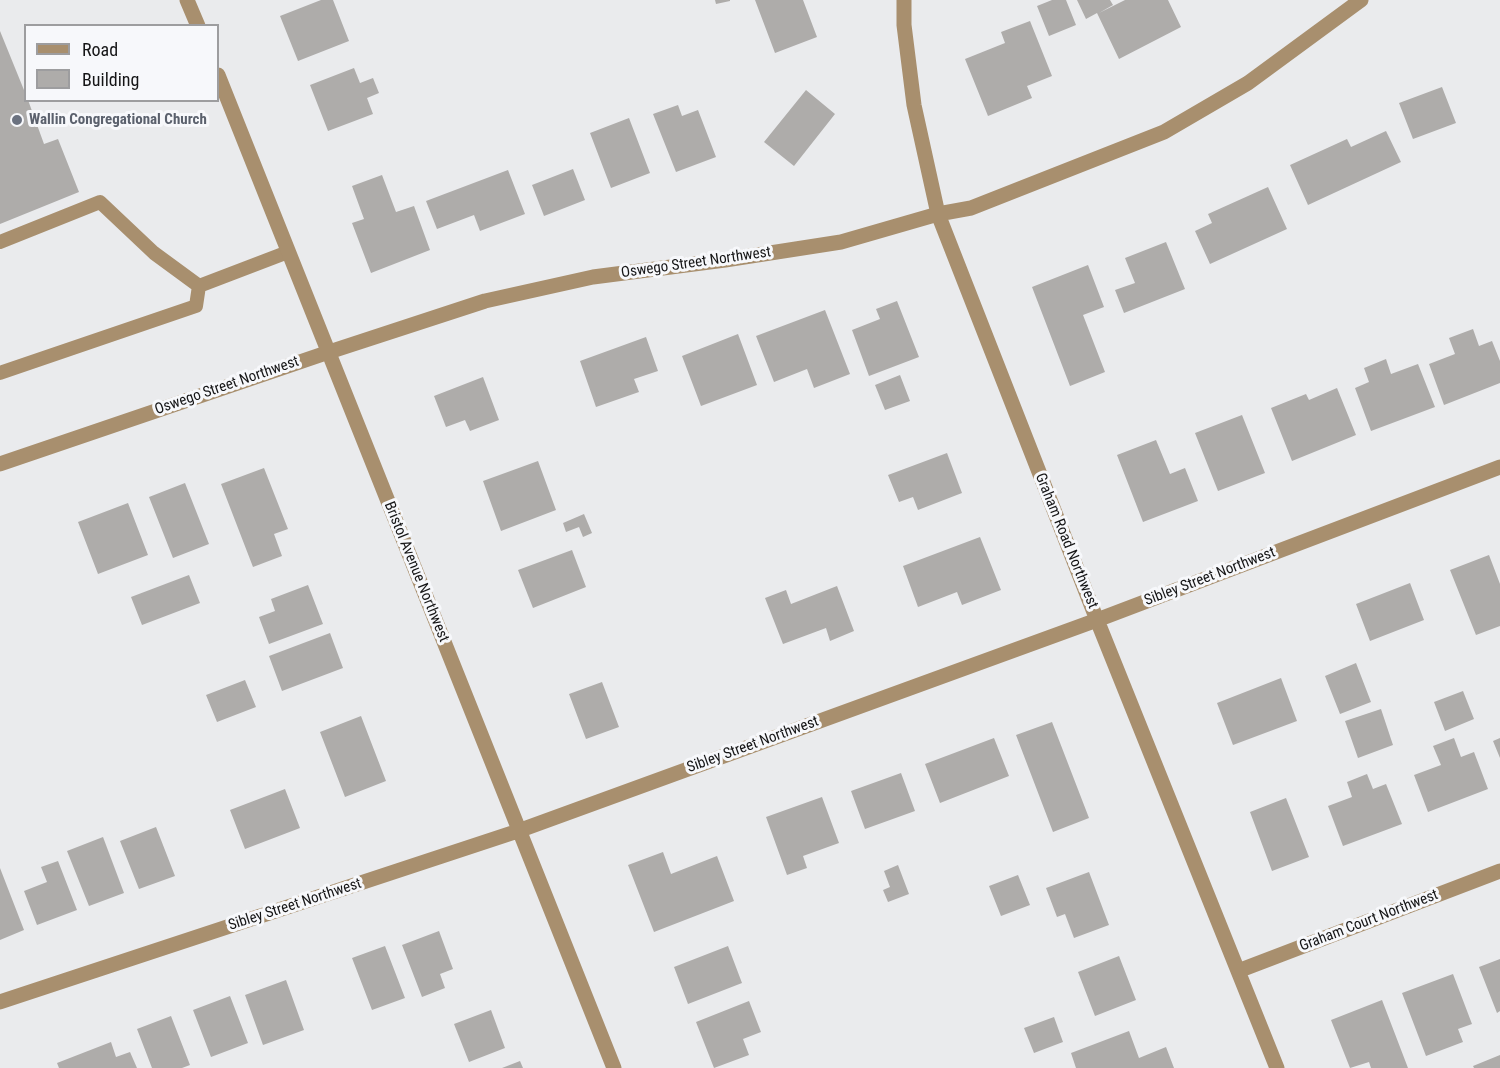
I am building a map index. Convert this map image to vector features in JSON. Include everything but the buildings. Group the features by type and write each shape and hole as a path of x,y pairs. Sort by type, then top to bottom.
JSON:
{"street":[{"path":"188,0 197,24"},
{"name":"Graham Road Northwest","path":"904,0 904,25 914,105 938,214 1097,620 1277,1068"},
{"name":"Oswego Street Northwest","path":"0,464 484,301 582,279 842,242 938,214 971,208 1164,132 1248,83 1361,0"},
{"name":"Bristol Avenue Northwest","path":"219,78 518,831 615,1068"},
{"name":"Sibley Street Northwest","path":"0,1002 518,831 1097,620 1500,467"},
{"name":"Graham Court Northwest","path":"1238,971 1500,871"}],"lane":[{"path":"0,242 100,202 154,253 199,286"},
{"path":"199,286 288,252"},
{"path":"0,373 196,306 199,286"}],"place":[{"name":"Wallin Congregational Church","path":"17,120"}]}
